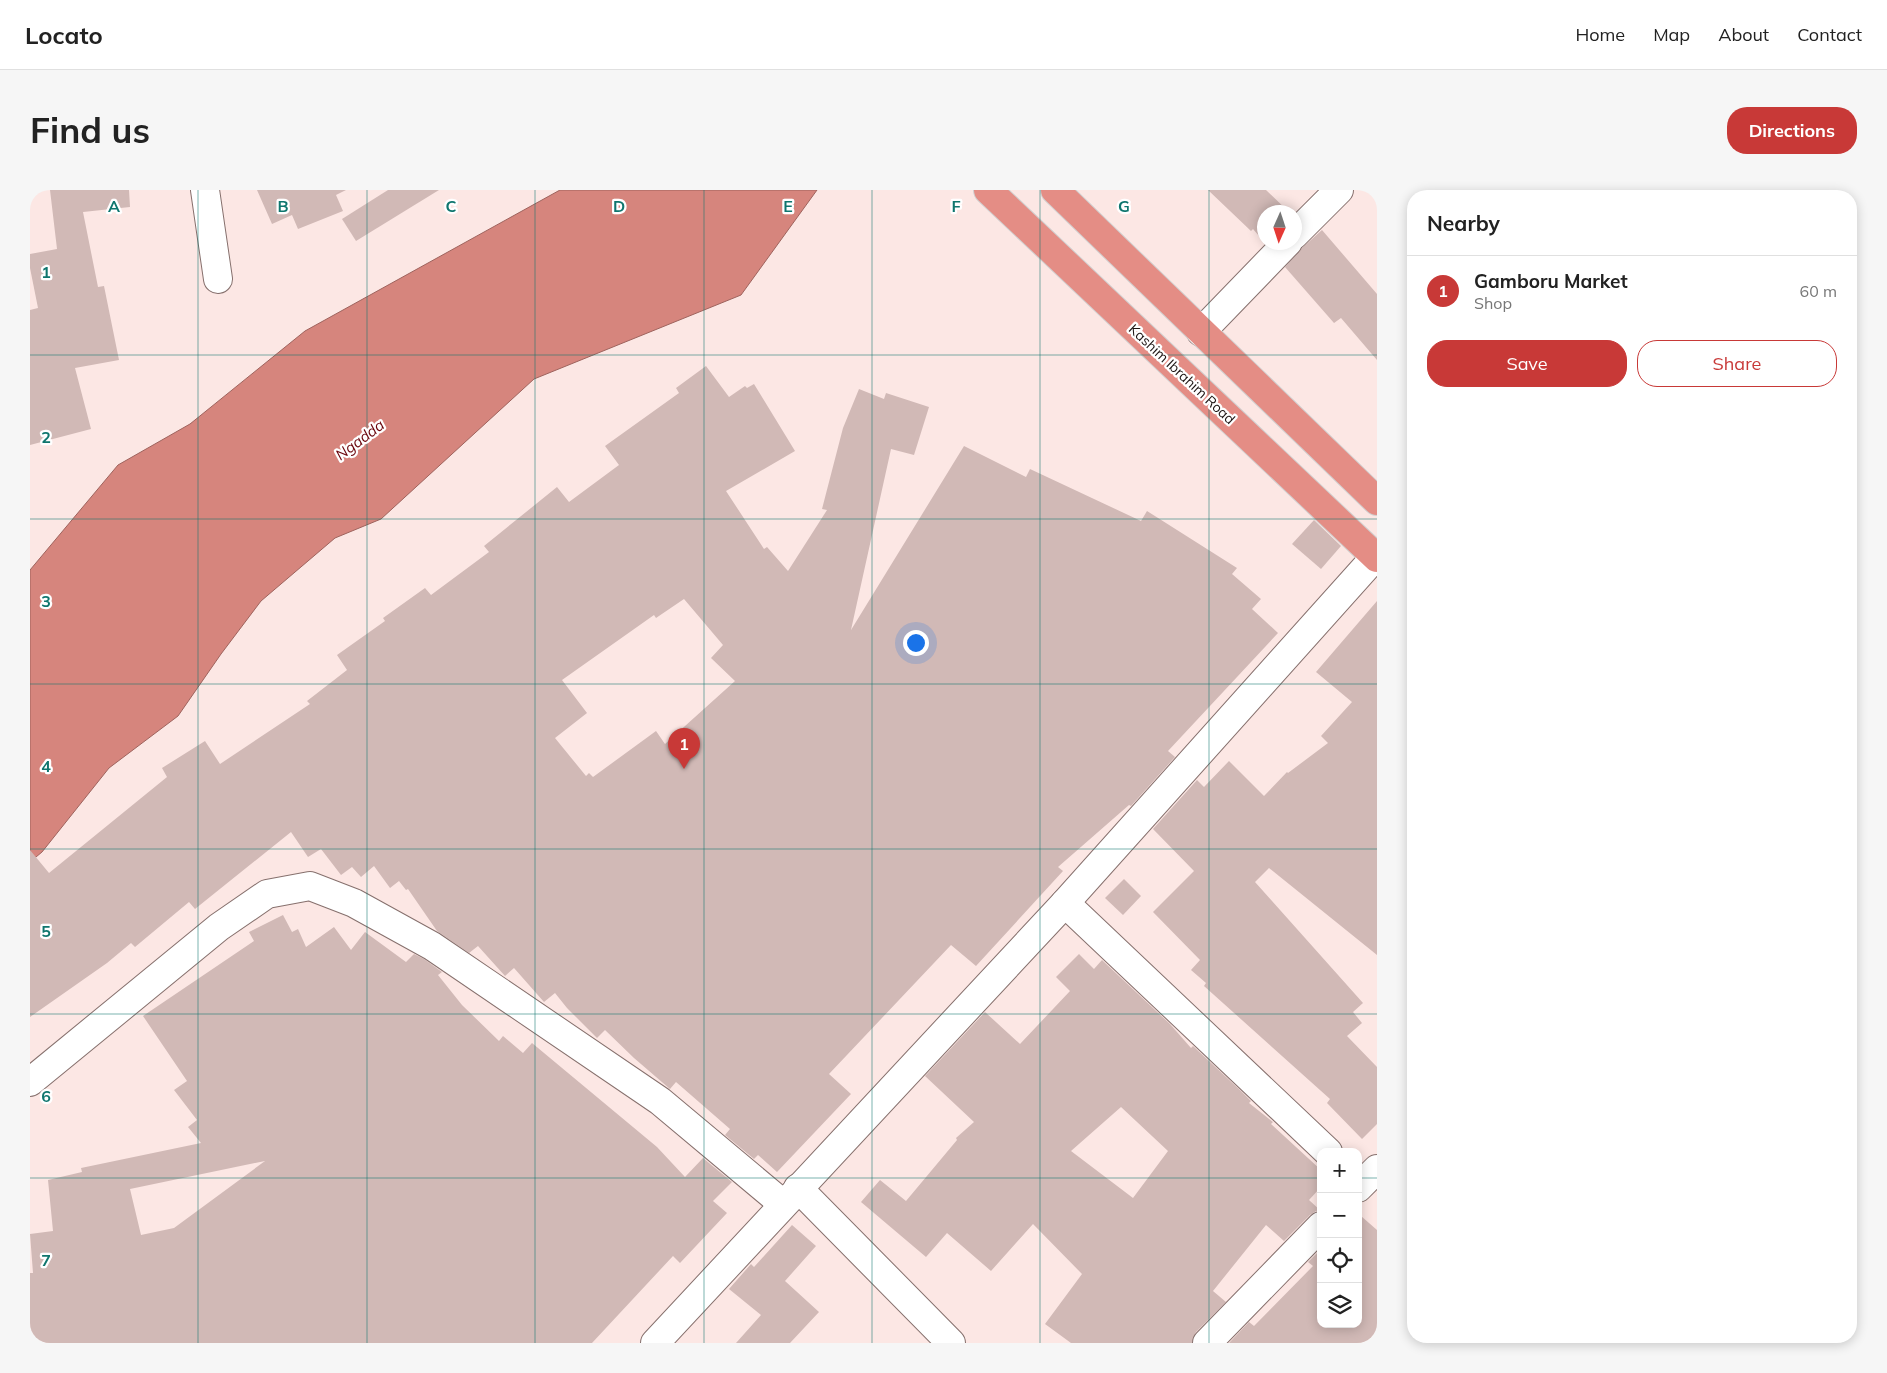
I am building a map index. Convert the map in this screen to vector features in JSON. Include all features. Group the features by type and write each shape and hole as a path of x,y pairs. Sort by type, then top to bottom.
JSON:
{"highway":[{"name":"Kashim Ibrahim Road","path":"988,190 1376,557"},
{"path":"1060,195 1377,501"}],"street":[{"path":"205,190 218,279"},
{"path":"1302,227 1339,190"},
{"path":"1201,332 1280,250"},
{"path":"655,1343 1065,903 1376,557"},
{"path":"30,1082 219,927 267,894 310,886 354,903 432,946 660,1101 791,1196 951,1343"},
{"path":"1065,903 1324,1148"},
{"path":"1207,1343 1317,1230"}],"water":[{"name":"Ngadda","path":"560,190 817,190 741,295 534,379 381,519 335,538 261,601 178,716 109,768 42,852 30,862 30,570 118,465 190,424 305,331"}],"building":[{"path":"50,190 129,190 130,207 83,212 98,287 104,286 119,360 75,368 91,429 30,445 30,310 38,308 30,268 30,254 57,249"},
{"path":"257,190 346,190 336,195 343,211 298,229 292,215 272,224"},
{"path":"388,190 439,190 356,241 342,219"},
{"path":"1208,190 1266,190 1282,205 1257,205 1257,234 1253,229 1251,231"},
{"path":"1322,230 1377,294 1377,360 1341,318 1334,323 1285,267"},
{"path":"706,366 729,397 745,386 747,388 754,384 795,451 726,491 764,549 767,547 788,571 827,510 822,509 843,428 859,389 884,399 886,393 929,407 914,455 891,449 851,630 964,446 1026,477 1030,469 1141,521 1147,511 1237,568 1232,574 1261,599 1252,609 1278,633 1168,751 1175,757 1131,806 1129,805 1058,867 1063,871 976,966 951,945 829,1074 851,1094 777,1172 758,1155 754,1159 725,1135 730,1129 676,1082 670,1089 605,1030 597,1038 555,993 544,1002 514,968 505,976 478,946 469,953 437,931 408,889 406,890 399,881 390,888 374,866 361,877 352,867 341,875 321,849 308,857 291,832 195,909 189,902 135,947 131,943 107,963 30,1017 30,850 49,873 167,777 162,768 205,741 220,764 310,704 307,701 347,670 337,655 385,621 383,618 425,588 431,595 489,552 484,546 557,487 569,502 619,465 605,446 679,393 676,388","holes":["684,599 723,645 711,658 735,681 665,744 656,731 593,777 589,773 586,776 555,738 587,713 562,680 654,615 656,618"]},
{"path":"1314,520 1341,546 1321,569 1292,544"},
{"path":"1377,601 1377,955 1269,868 1255,882 1363,1003 1353,1012 1362,1023 1347,1036 1377,1067 1377,1124 1362,1139 1327,1103 1330,1099 1204,986 1206,983 1191,970 1200,960 1153,912 1194,871 1153,829 1197,780 1204,787 1229,761 1264,796 1287,772 1328,743 1321,736 1352,702 1316,672"},
{"path":"1124,879 1141,896 1123,915 1105,898"},
{"path":"283,915 292,932 298,929 306,947 334,927 351,950 365,932 406,962 414,954 424,959 442,972 438,975 462,1005 499,1041 503,1036 523,1053 532,1043 657,1147 685,1177 703,1158 732,1182 713,1201 727,1213 680,1263 673,1256 592,1343 30,1343 30,1273 33,1273 30,1234 53,1231 48,1180 82,1172 81,1168 201,1143 188,1127 197,1120 174,1090 187,1081 143,1016 254,941 249,932","holes":["265,1161 174,1228 141,1235 130,1189"]},
{"path":"1079,954 1094,969 1102,960 1170,1024 1191,1048 1193,1046 1241,1091 1251,1101 1249,1103 1273,1122 1271,1124 1317,1166 1317,1191 1309,1200 1317,1207 1317,1211 1310,1215 1284,1241 1266,1225 1213,1291 1226,1302 1196,1332 1192,1343 1071,1343 1045,1324 1082,1274 1033,1224 991,1271 947,1233 926,1257 861,1202 880,1180 906,1201 957,1140 956,1138 974,1122 925,1076 985,1012 1020,1044 1070,991 1056,977","holes":["1121,1107 1168,1151 1133,1198 1071,1151"]},
{"path":"1362,1217 1377,1230 1377,1343 1229,1343 1249,1322 1254,1326 1313,1266 1308,1262 1317,1253 1317,1328 1362,1328"},
{"path":"792,1225 816,1246 785,1281 819,1312 790,1343 736,1343 761,1315 729,1289 751,1264 754,1267"}],"place":[{"name":"Gamboru Market","path":"684,769"}]}
